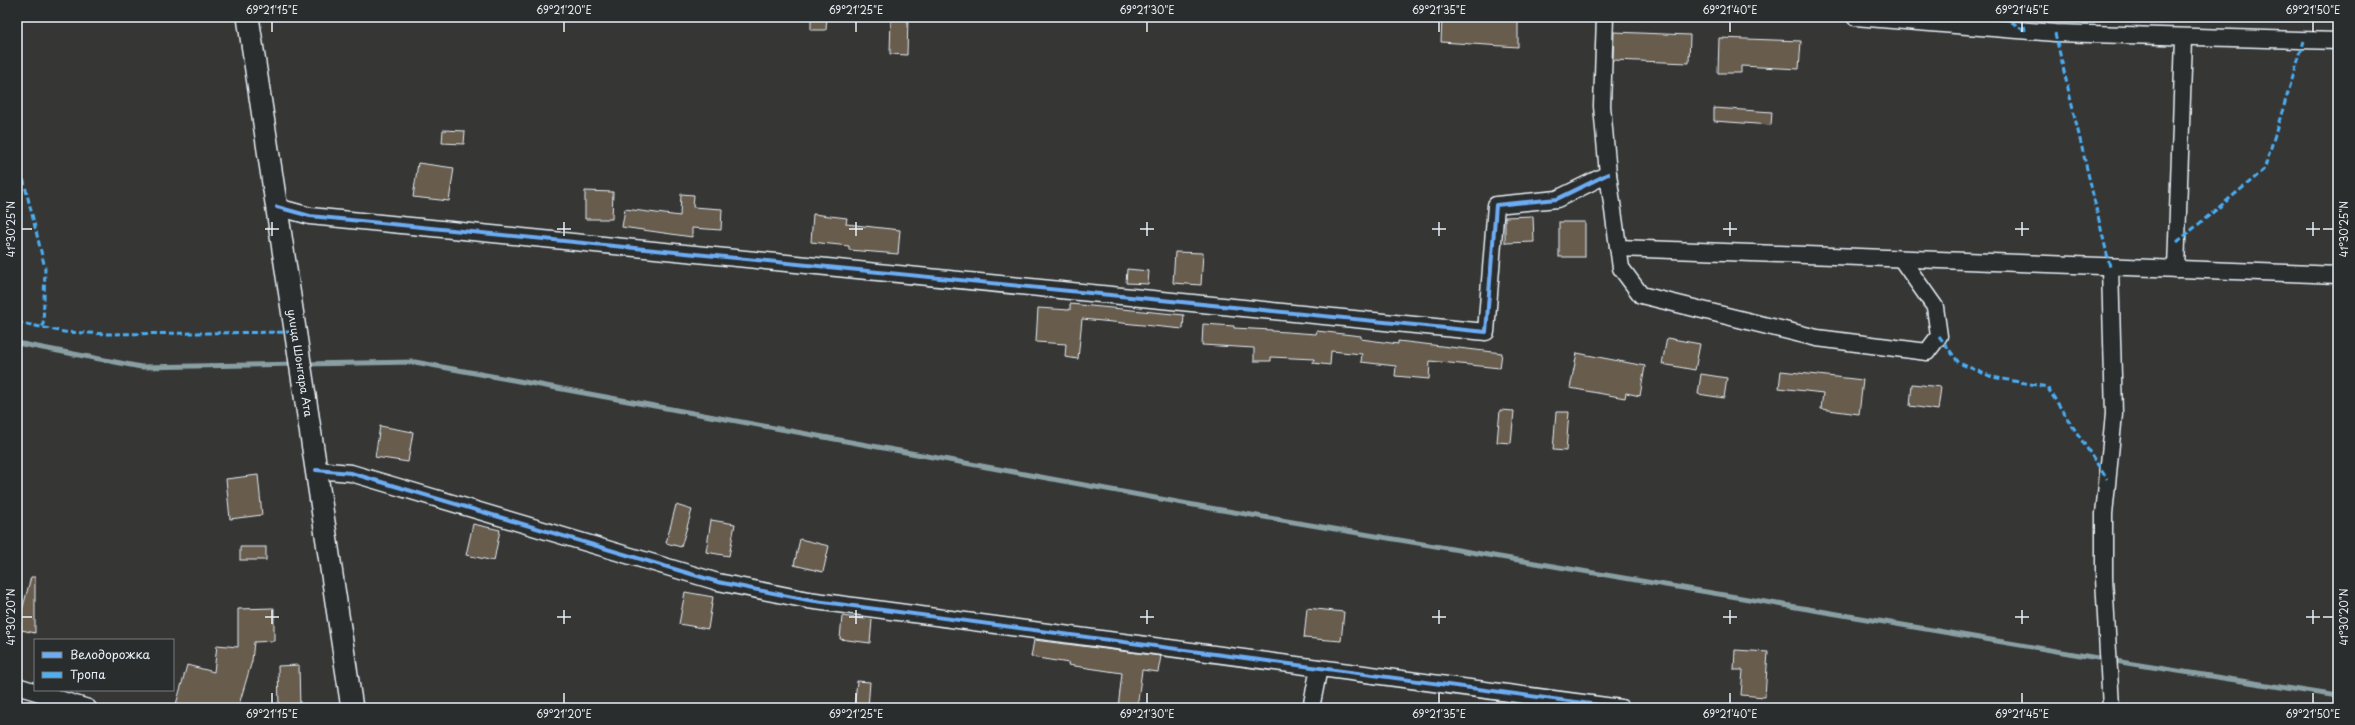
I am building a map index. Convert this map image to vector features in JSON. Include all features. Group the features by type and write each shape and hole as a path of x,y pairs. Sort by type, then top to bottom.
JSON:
{"main road":[{"name":"улица Шонгара Ата","path":"248,17 352,708"}],"street":[{"path":"1605,17 1602,106 1608,174 1621,268 1641,295 1817,338 1927,352 1939,336 1935,307 1902,260"},
{"path":"1856,17 2054,34 2338,42"},
{"path":"2176,269 2184,38"},
{"path":"277,208 310,216 1486,332 1496,205 1557,199 1608,174"},
{"path":"1618,248 1902,260 2338,275"},
{"path":"2110,267 2114,414 2104,514 2104,578 2111,708"},
{"path":"316,470 351,473 733,585 808,600 1620,708"},
{"path":"1311,708 1319,668"},
{"path":"17,686 88,708"}],"building":[{"path":"811,17 827,17 826,30 811,30"},
{"path":"891,17 908,17 907,55 890,54"},
{"path":"1442,17 1518,17 1518,47 1441,42"},
{"path":"1614,32 1690,35 1689,63 1613,60"},
{"path":"1719,38 1801,41 1799,69 1741,66 1741,73 1718,73"},
{"path":"1714,108 1772,112 1771,125 1714,121"},
{"path":"443,130 465,131 464,144 442,143"},
{"path":"418,163 454,168 449,201 413,197"},
{"path":"585,191 613,192 612,219 585,219"},
{"path":"681,194 694,195 693,207 722,209 721,230 692,228 692,237 622,227 625,209 680,216"},
{"path":"813,214 847,218 846,224 900,230 898,254 849,250 849,246 811,242"},
{"path":"1533,216 1534,242 1505,243 1505,217"},
{"path":"1559,222 1585,222 1585,257 1559,257"},
{"path":"1175,252 1203,253 1201,285 1173,283"},
{"path":"1127,269 1149,271 1148,284 1126,283"},
{"path":"1070,304 1184,315 1183,329 1082,319 1078,359 1065,357 1066,344 1036,342 1038,308 1070,310"},
{"path":"1203,324 1234,326 1234,328 1316,334 1317,331 1361,336 1361,339 1398,344 1398,341 1502,353 1500,368 1430,361 1429,379 1395,376 1396,366 1361,362 1362,354 1331,351 1330,365 1313,363 1314,359 1271,357 1271,361 1254,361 1254,348 1202,345"},
{"path":"1667,338 1700,344 1695,370 1662,364"},
{"path":"1577,353 1645,366 1640,396 1626,393 1625,398 1570,388"},
{"path":"1781,371 1863,380 1859,414 1821,409 1823,393 1779,388"},
{"path":"1701,374 1727,378 1724,398 1698,394"},
{"path":"1912,384 1941,387 1938,410 1910,406"},
{"path":"1500,410 1514,411 1511,443 1497,442"},
{"path":"1556,412 1569,412 1566,451 1553,450"},
{"path":"380,426 413,432 408,462 375,457"},
{"path":"258,475 262,515 230,519 226,479"},
{"path":"676,505 692,510 681,547 666,543"},
{"path":"711,520 735,524 729,556 706,552"},
{"path":"473,524 500,530 494,561 466,555"},
{"path":"800,539 829,546 823,572 794,565"},
{"path":"240,547 266,547 266,560 240,560"},
{"path":"31,577 35,577 35,633 17,629"},
{"path":"685,592 713,597 708,629 679,624"},
{"path":"274,608 274,641 254,642 252,661 238,708 175,708 187,665 214,672 217,645 238,647 238,609"},
{"path":"1307,608 1344,612 1341,641 1304,638"},
{"path":"842,616 872,620 870,643 840,639"},
{"path":"1034,640 1161,656 1158,672 1142,670 1137,708 1118,708 1122,673 1068,665 1069,663 1031,657"},
{"path":"1735,650 1768,652 1765,697 1741,695 1743,670 1734,670"},
{"path":"299,665 300,708 279,708 278,666"},
{"path":"857,681 870,682 868,708 854,708"}],"waterway":[{"path":"17,343 141,367 296,364"},
{"path":"304,364 415,362 1210,508 2133,664 2338,696"}],"marked path":[{"path":"2004,17 2025,31"},
{"path":"2023,17 2025,31"},
{"path":"2055,33 2110,267"},
{"path":"2177,242 2264,170 2304,41"},
{"path":"17,153 45,268 43,328"},
{"path":"17,322 64,332 108,334 295,332"},
{"path":"1939,336 1959,363 1992,377 2047,387 2107,479"}],"cycle path":[{"path":"277,207 310,216 1486,332 1496,205 1557,199 1608,174"},
{"path":"316,470 351,473 718,582 808,600 1621,708"}]}
